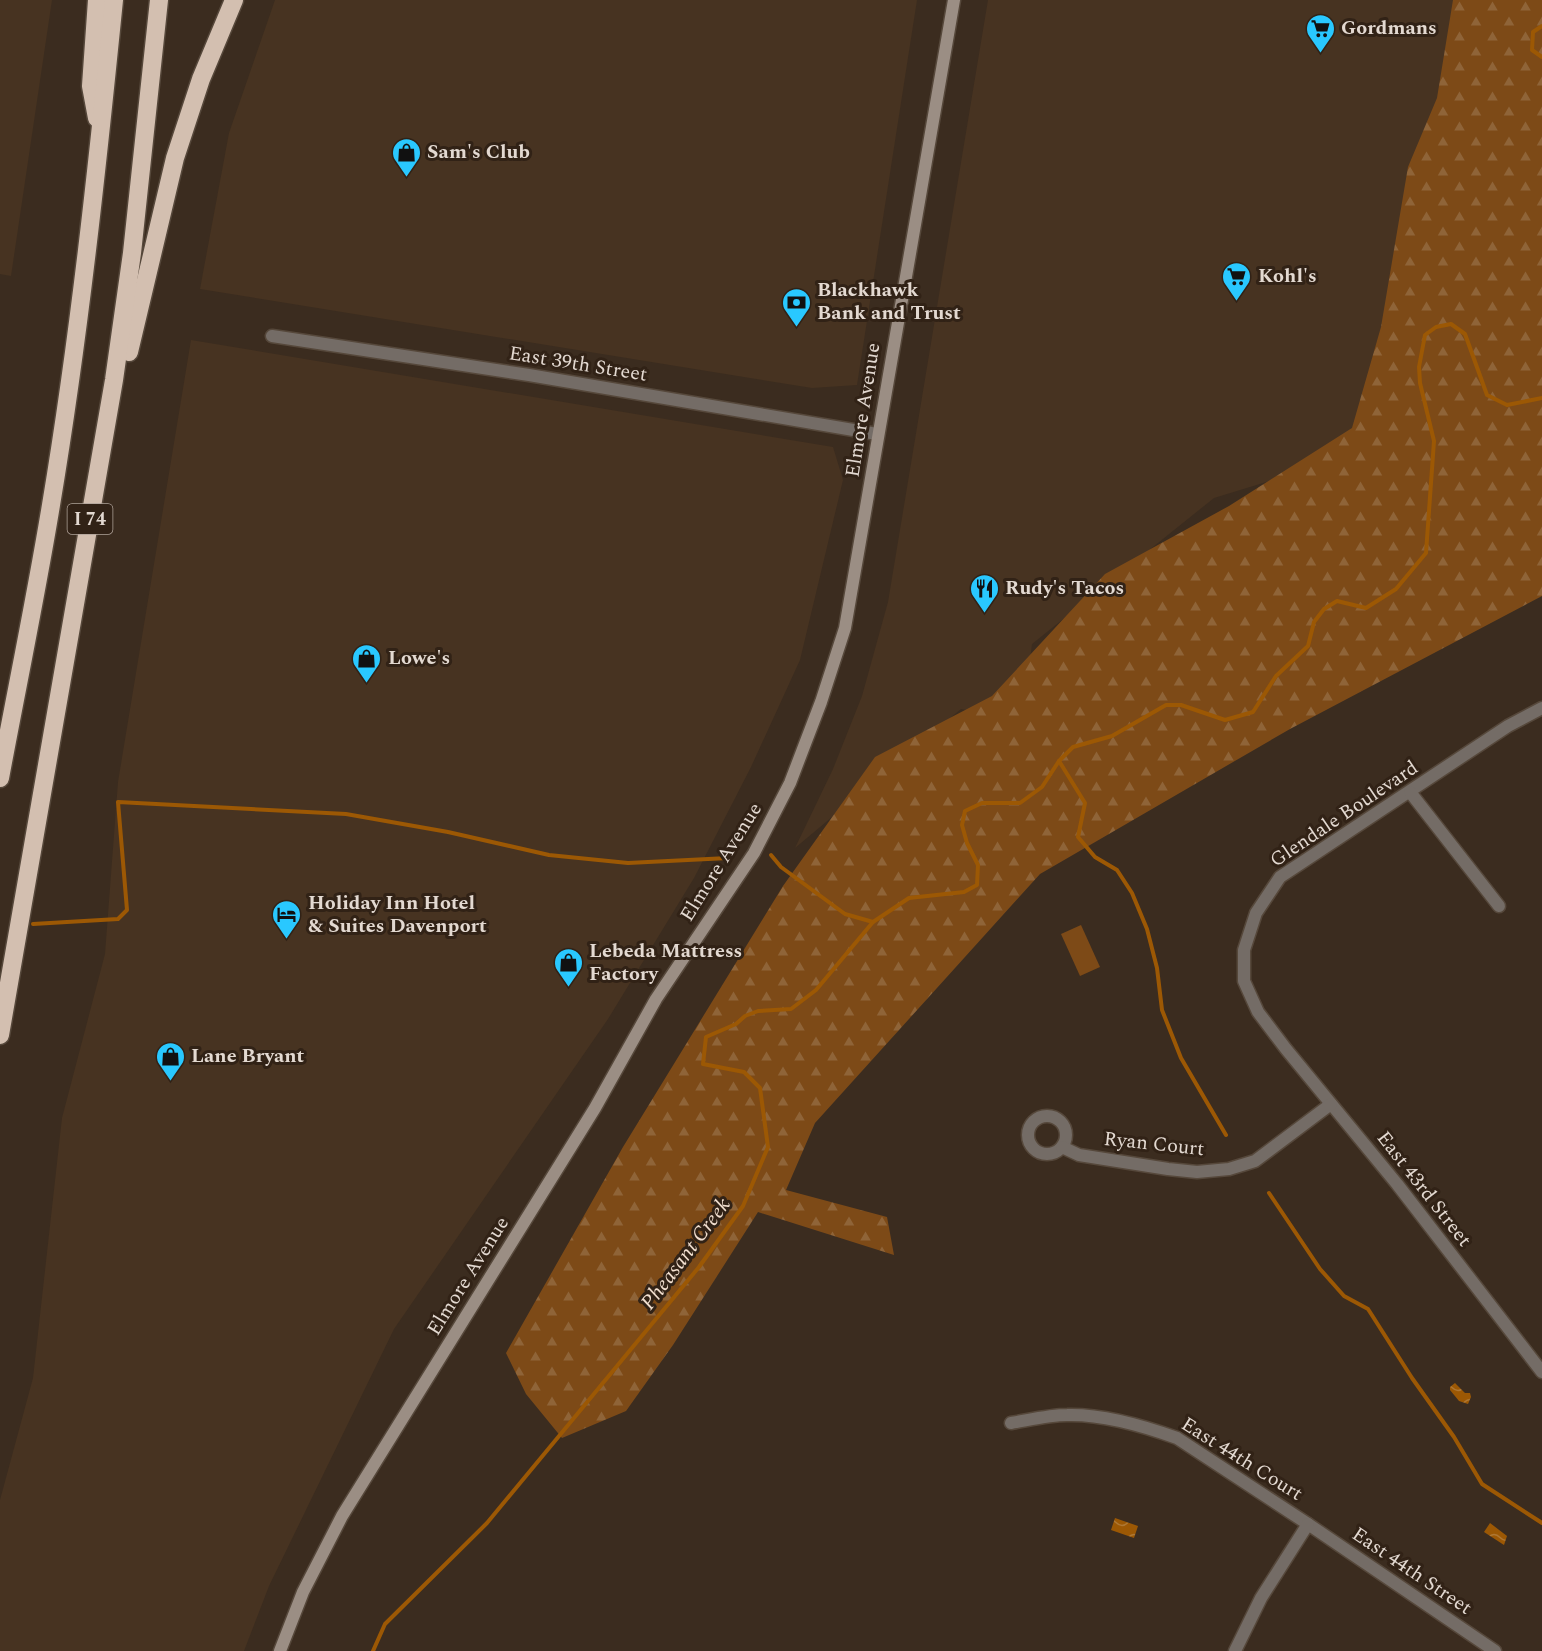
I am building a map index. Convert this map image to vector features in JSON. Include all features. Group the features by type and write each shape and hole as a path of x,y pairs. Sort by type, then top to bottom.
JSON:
{"highway":[{"path":"97,0 91,86 100,139"},
{"name":"I 74","path":"0,778 51,505 77,329 114,0"},
{"name":"I 74","path":"0,1035 114,380 133,242 159,0"},
{"path":"114,380 128,353 163,204 188,113 234,0"}],"main road":[{"name":"Elmore Avenue","path":"280,1651 303,1592 342,1516 595,1108 657,999 754,853 790,783 822,702 845,628 954,0"}],"street":[{"name":"East 39th Street","path":"272,336 878,434"},
{"name":"Glendale Boulevard","path":"1272,1032 1258,1012 1244,981 1244,950 1256,913 1280,877 1508,726 1542,708"},
{"path":"1410,792 1499,906"},
{"name":"East 43rd Street","path":"1272,1032 1397,1184 1542,1372"},
{"name":"Ryan Court","path":"1062,1147 1079,1155 1168,1169 1197,1172 1229,1169 1255,1161 1331,1104"},
{"name":"East 44th Court","path":"1011,1423 1067,1415 1111,1419 1155,1429 1177,1438 1308,1524"},
{"path":"1235,1651 1261,1598 1308,1524"},
{"name":"East 44th Street","path":"1308,1524 1495,1651"}],"shaded area":[{"path":"0,0 52,0 11,276 0,274"},
{"path":"275,0 917,0 857,385 812,388 200,289 229,133"},
{"path":"988,0 1488,0 1413,437 1214,498 1032,644 1027,684 994,715 961,709 795,848 833,769 862,696 888,602"},
{"path":"191,340 833,447 843,480 800,660 751,767 694,878 608,1019 394,1329 269,1586 244,1651 0,1651 0,1500 33,1378 62,1118 105,954 118,782"}],"green space":[{"path":"1453,0 1542,0 1542,596 1290,729 1040,874 815,1123 786,1190 887,1217 894,1255 758,1212 673,1345 626,1411 562,1438 526,1394 506,1353 623,1147 783,886 875,757 992,696 1105,574 1229,506 1352,428 1381,327 1408,167 1437,98"},
{"path":"1081,925 1100,967 1080,976 1061,934"}],"water":[{"path":"1455,1383 1465,1393 1470,1393 1468,1404 1459,1401 1450,1390"},
{"path":"1115,1518 1138,1526 1134,1538 1111,1530"},
{"path":"1490,1523 1507,1536 1504,1545 1484,1532"}],"waterway":[{"name":"Pheasant Creek","path":"1542,26 1533,32 1532,50 1542,57"},
{"name":"Pheasant Creek","path":"373,1651 385,1624 487,1523 699,1267 743,1206 768,1147 760,1088 744,1072 703,1064 706,1037 758,1011 791,1009 816,990 873,922 909,898 964,892 977,885 978,865 967,843 962,825 965,811 982,803 1020,803 1042,787 1059,761 1073,747 1112,736 1166,705 1181,705 1225,720 1253,712 1276,676 1308,646 1314,622 1324,609 1337,601 1366,608 1396,589 1426,553 1434,441 1420,383 1419,367 1425,335 1436,327 1451,324 1465,334 1487,395 1507,405 1542,398"},
{"path":"1059,761 1085,803 1078,837 1095,857 1117,870 1132,893 1147,929 1157,968 1162,1010 1181,1058 1226,1135"},
{"path":"33,924 118,919 127,910 118,802 346,814 448,832 549,855 628,863 728,858"},
{"path":"771,855 781,867 845,914 873,922"},
{"path":"1269,1193 1320,1269 1344,1296 1368,1309 1412,1378 1454,1437 1482,1484 1542,1523"}],"place":[{"name":"Gordmans","path":"1320,54"},
{"name":"Sam's Club","path":"406,178"},
{"name":"Kohl's","path":"1237,302"},
{"name":"Blackhawk Bank and Trust","path":"796,328"},
{"name":"Rudy's Tacos","path":"984,614"},
{"name":"Lowe's","path":"367,684"},
{"name":"Holiday Inn Hotel & Suites Davenport","path":"287,940"},
{"name":"Lebeda Mattress Factory","path":"568,988"},
{"name":"Lane Bryant","path":"170,1082"}]}
